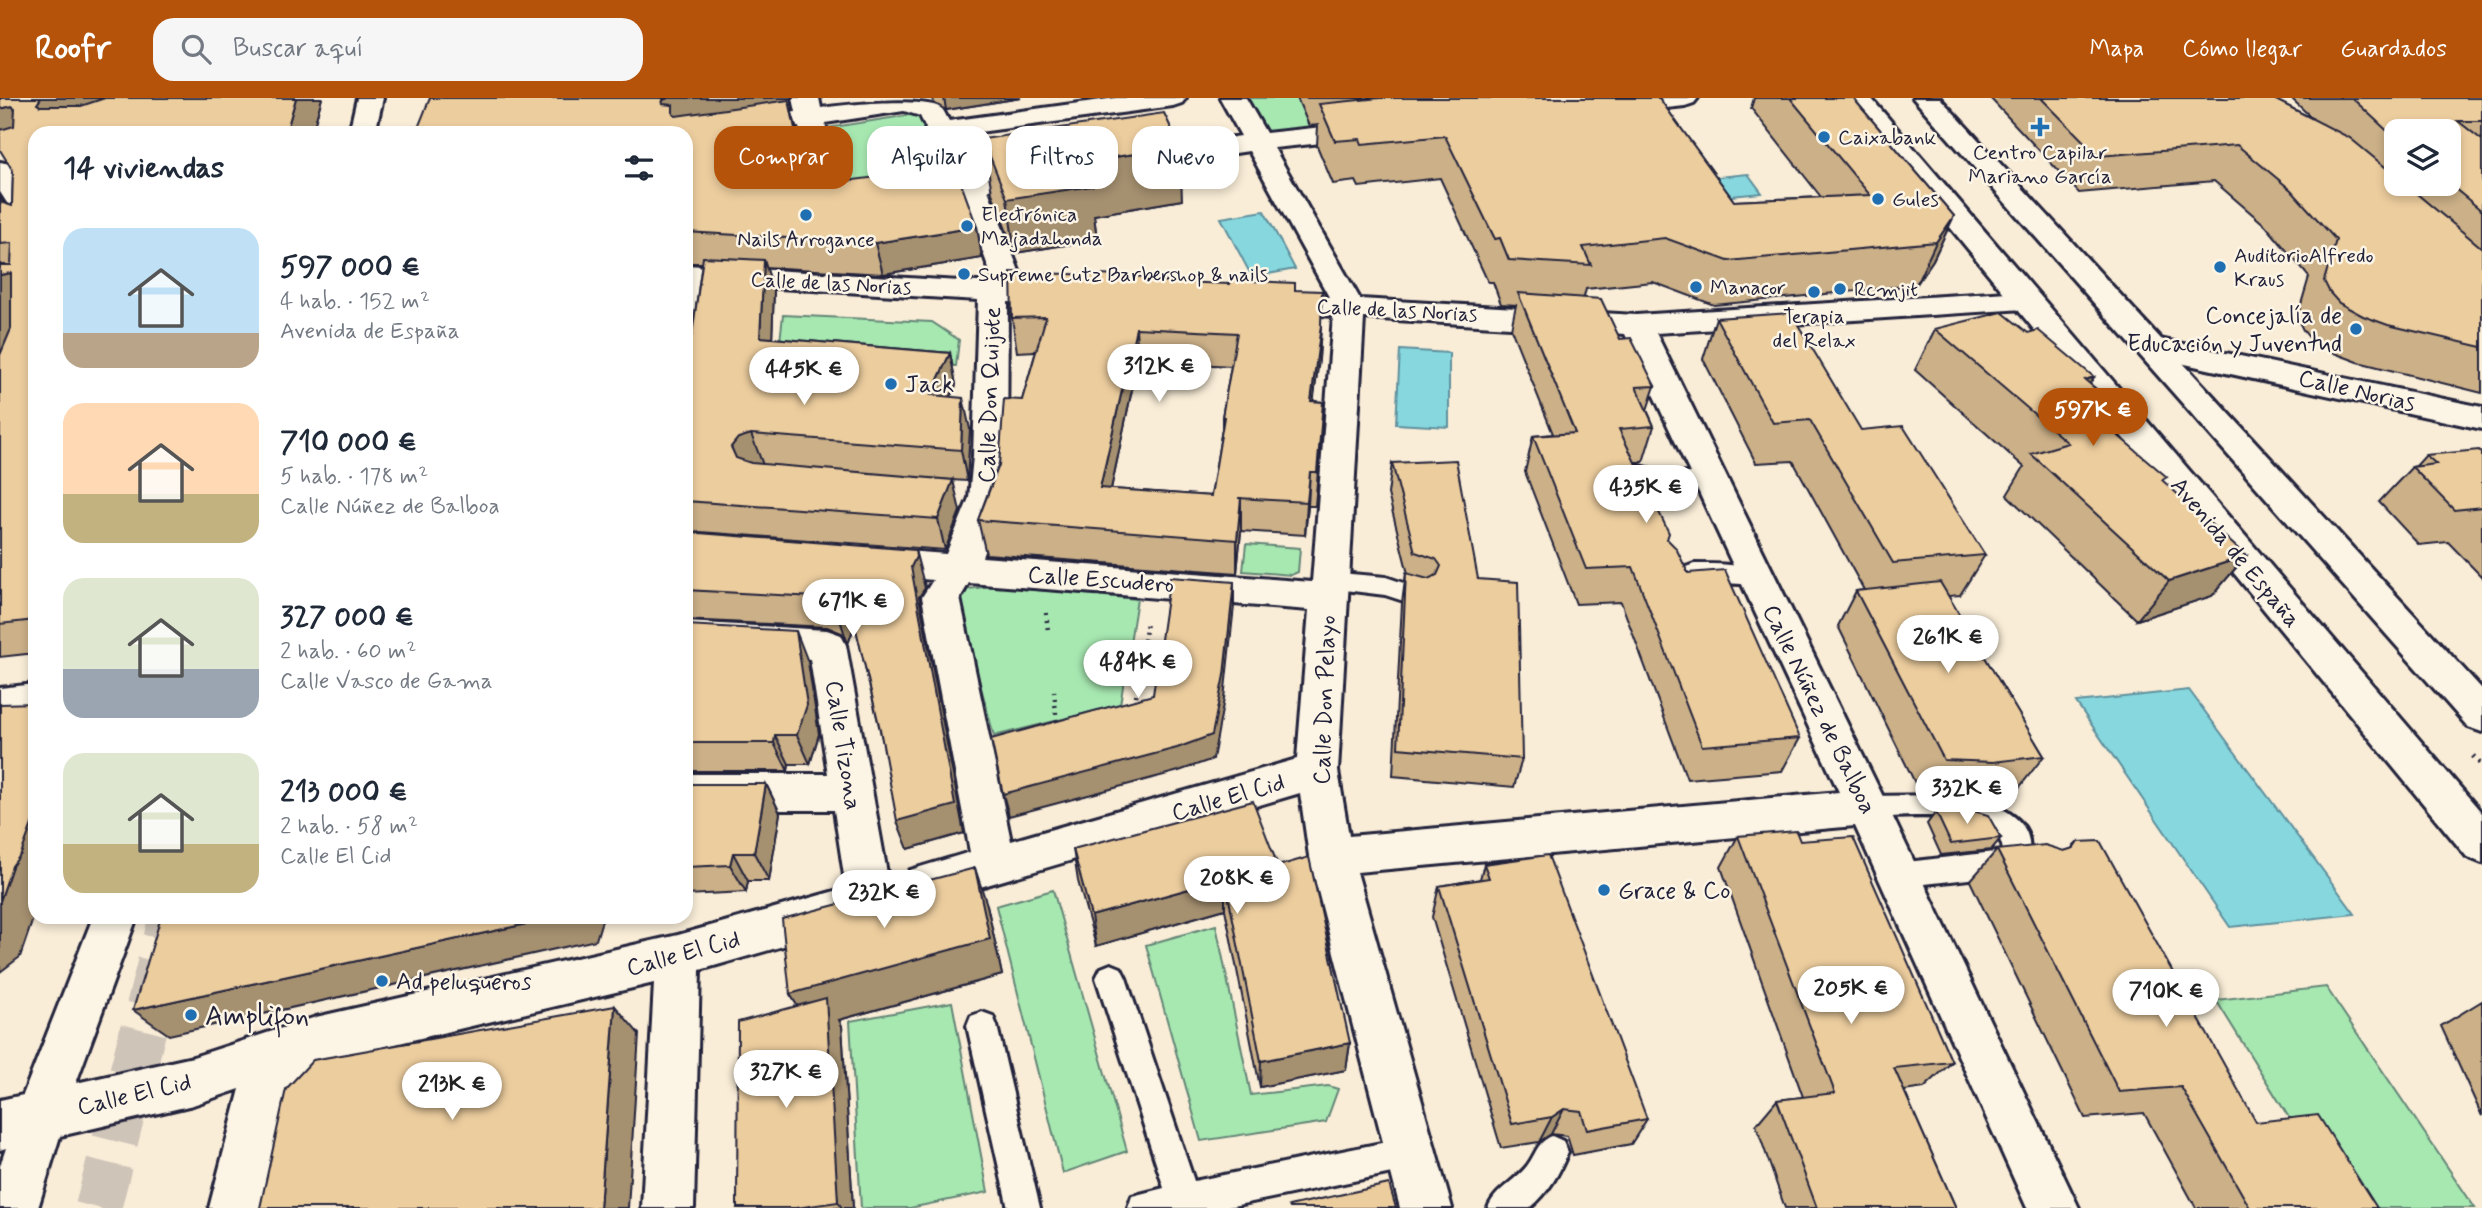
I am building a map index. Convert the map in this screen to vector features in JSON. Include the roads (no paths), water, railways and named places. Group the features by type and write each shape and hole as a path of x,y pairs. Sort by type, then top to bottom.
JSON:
{"street":[{"path":"364,126 370,98"},
{"path":"967,126 1173,98"},
{"path":"1233,98 1349,306"},
{"path":"1580,109 1685,98"},
{"name":"Avenida de España","path":"1857,98 2482,844"},
{"path":"1926,98 2482,716"},
{"path":"693,134 808,108 906,103 930,111 936,126"},
{"path":"808,108 830,206 940,189"},
{"path":"1118,163 1257,142 1392,128"},
{"path":"8,159 28,208"},
{"path":"973,189 1003,293"},
{"name":"Calle de las Norias","path":"693,275 1093,297"},
{"name":"Calle Don Quijote","path":"959,568 986,498 1003,293"},
{"name":"Calle de las Norias","path":"1241,302 1349,306 1636,325 2024,300"},
{"name":"Calle Don Pelayo","path":"1349,306 1317,771 1331,856 1426,1208"},
{"name":"Calle Núñez de Balboa","path":"1636,325 1867,807 2053,1208"},
{"name":"Calle Norias","path":"2150,347 2482,418"},
{"name":"Calle Don Quijote","path":"947,495 986,498"},
{"name":"Calle Escudero","path":"836,558 1154,583 1328,589"},
{"path":"959,568 942,597 993,863"},
{"name":"Calle Tizona","path":"693,636 827,645 870,901"},
{"path":"0,704 28,700"},
{"name":"Calle El Cid","path":"22,1119 193,1082 316,1040 678,956 1317,771"},
{"path":"693,792 851,792"},
{"path":"1331,856 1867,807"},
{"path":"12,1208 22,1119 51,1085 112,924"},
{"path":"668,1208 678,956"},
{"path":"235,1208 265,1085 316,1040"}],"lane":[{"path":"1632,472 1661,481 1687,484 1710,480"},
{"path":"1669,573 1731,573 1756,576"},
{"path":"1328,589 1386,586 1422,598"},
{"path":"1867,807 1950,798 1986,811 1997,807 2015,839 2017,854 2024,863 1898,874"},
{"path":"1111,978 1184,1199"},
{"path":"982,1026 1024,1208"},
{"path":"1504,1208 1521,1196 1543,1174 1552,1152"},
{"path":"1144,1208 1411,1153"}],"water":[{"path":"1748,174 1762,193 1701,199 1688,180"},
{"path":"1264,211 1295,269 1252,277 1221,218"},
{"path":"1400,350 1449,353 1449,427 1396,424"},
{"path":"2189,690 2355,914 2230,927 2076,702"}],"tunnel":[{"path":"98,1208 170,924"}],"place":[{"name":"Centro Capilar Mariano García","path":"2040,127"},
{"name":"Caixabank","path":"1824,137"},
{"name":"Gules","path":"1878,199"},
{"name":"Nails Arrogance","path":"806,215"},
{"name":"Electrónica Majadahonda","path":"967,226"},
{"name":"AuditorioAlfredo Kraus","path":"2220,267"},
{"name":"Supreme Cutz Barbershop & nails","path":"964,274"},
{"name":"Manacor","path":"1696,287"},
{"name":"Rcmjit","path":"1840,289"},
{"name":"Terapia del Relax","path":"1814,292"},
{"name":"Concejalía de Educación y Juventud","path":"2356,329"},
{"name":"Jack","path":"891,384"},
{"name":"Grace & Co","path":"1604,890"},
{"name":"Ad peluqueros","path":"382,981"},
{"name":"Amplifon","path":"191,1015"}]}
